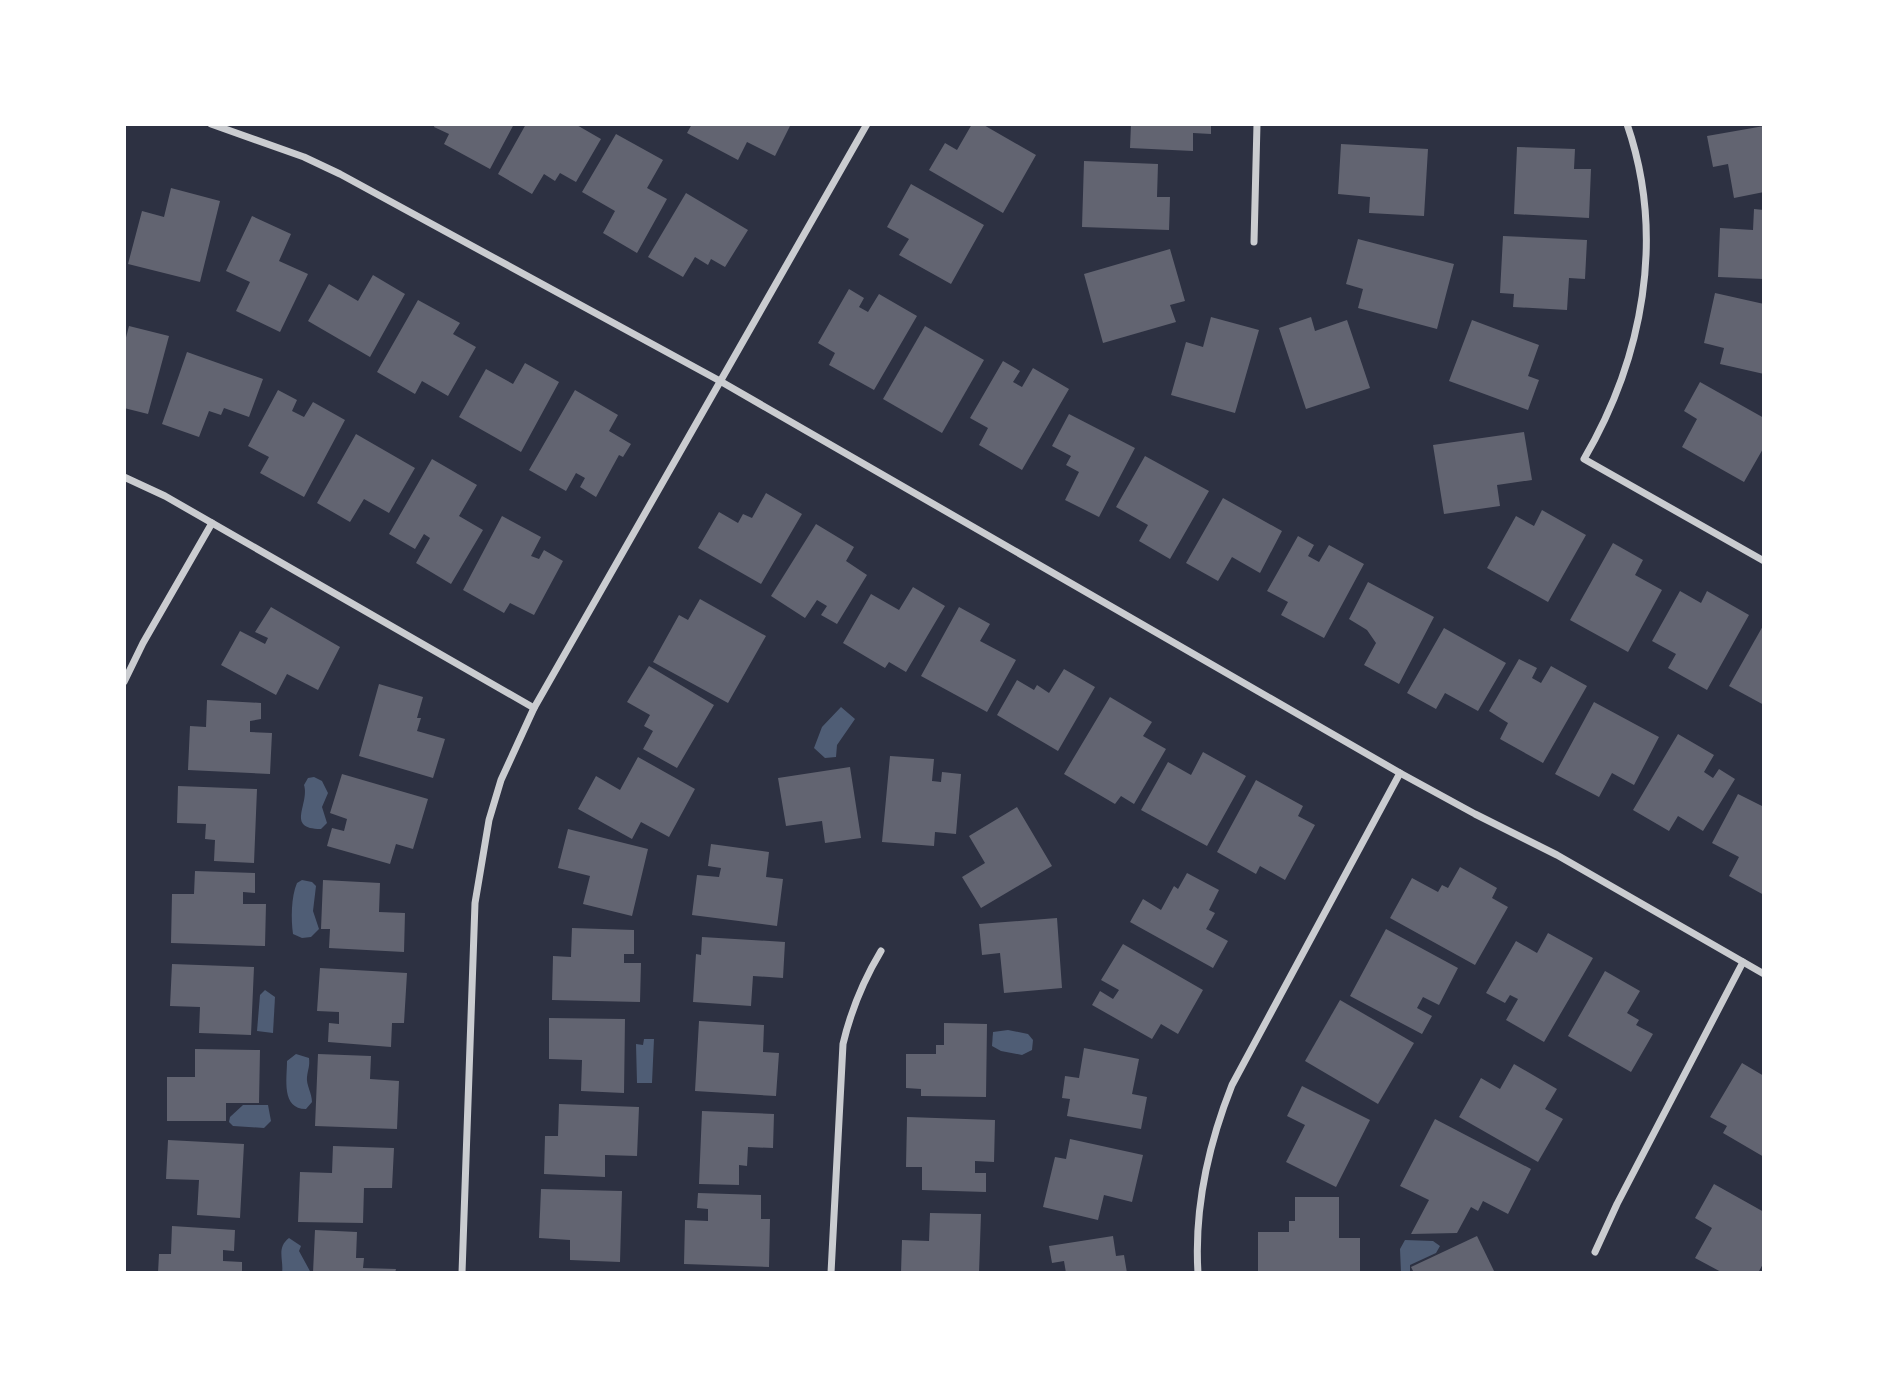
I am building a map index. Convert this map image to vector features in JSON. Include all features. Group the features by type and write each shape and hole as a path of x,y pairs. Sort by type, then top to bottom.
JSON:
{"street":[{"path":"211,124 304,157 340,174 720,381 1400,773 1557,855 1764,974"},
{"path":"462,1273 477,889 489,820 501,780 534,708 867,124"},
{"path":"1254,242 1257,124"},
{"path":"1627,124 1644,200 1646,247 1642,304 1626,371 1584,459 1764,561"},
{"path":"124,477 165,496 534,708"},
{"path":"124,682 143,643 212,523"},
{"path":"1198,1273 1202,1189 1219,1118 1233,1084 1400,773"},
{"path":"831,1273 843,1044 851,1011 864,980 881,951"},
{"path":"1595,1252 1617,1204 1743,962"}],"water":[{"path":"841,707 855,719 837,745 836,757 825,758 814,748 822,727"},
{"path":"314,777 322,781 328,793 322,807 327,823 321,829 310,828 301,820 304,785 308,778"},
{"path":"302,880 312,882 316,886 313,911 319,929 311,937 302,938 293,934 292,915 295,889 297,883"},
{"path":"265,990 275,997 273,1033 257,1031 260,995"},
{"path":"1008,1030 1028,1034 1033,1040 1032,1050 1022,1055 1001,1051 992,1046 993,1032"},
{"path":"644,1039 654,1039 652,1083 637,1083 636,1044 643,1045"},
{"path":"296,1054 309,1058 307,1080 312,1102 306,1109 292,1104 287,1092 287,1061"},
{"path":"243,1105 268,1105 271,1121 264,1128 233,1126 229,1122 230,1117"},
{"path":"289,1238 301,1246 299,1251 311,1273 282,1273 282,1250"},
{"path":"1405,1240 1433,1241 1440,1246 1436,1253 1410,1265 1410,1273 1401,1273 1400,1249"}],"building":[{"path":"435,124 514,124 490,169 444,144 449,134 434,127"},
{"path":"526,124 575,124 601,139 576,182 560,173 555,181 544,174 532,194 498,174"},
{"path":"692,124 791,124 775,156 747,142 738,160 687,133"},
{"path":"972,124 982,124 1036,155 1003,213 929,170 945,143 957,150"},
{"path":"1131,124 1211,124 1211,134 1193,133 1193,151 1130,148"},
{"path":"1764,126 1764,192 1734,198 1728,164 1713,167 1707,136"},
{"path":"616,134 663,160 647,188 667,199 637,253 603,233 615,211 582,192"},
{"path":"1341,144 1428,149 1424,216 1369,213 1370,197 1338,194"},
{"path":"1517,147 1575,149 1574,169 1591,169 1589,218 1514,214"},
{"path":"1084,161 1158,164 1157,197 1170,197 1169,230 1082,227"},
{"path":"911,184 984,225 951,284 899,255 909,239 887,227"},
{"path":"171,188 220,201 200,282 128,264 142,211 164,217"},
{"path":"686,193 748,230 725,267 711,259 708,265 695,257 683,277 648,257"},
{"path":"1754,209 1764,210 1764,279 1718,277 1720,228 1753,230"},
{"path":"252,216 291,234 279,261 308,274 280,332 236,311 250,282 226,271"},
{"path":"1503,236 1587,240 1585,279 1569,278 1567,310 1513,307 1514,294 1500,293"},
{"path":"1358,239 1454,264 1437,329 1358,308 1363,289 1346,284"},
{"path":"1170,249 1185,301 1170,305 1176,322 1103,343 1084,274"},
{"path":"373,275 405,294 370,357 308,321 329,284 358,301"},
{"path":"849,289 864,298 859,307 868,312 879,294 917,316 874,390 829,365 835,353 818,343"},
{"path":"1715,293 1764,304 1764,374 1720,364 1724,348 1704,343"},
{"path":"418,300 460,323 453,334 476,347 448,396 422,381 415,394 377,372"},
{"path":"1211,317 1259,330 1235,413 1171,395 1186,342 1203,347"},
{"path":"1311,317 1315,331 1347,320 1370,388 1306,409 1279,328"},
{"path":"1472,320 1539,345 1528,376 1539,380 1528,410 1449,381"},
{"path":"129,326 169,336 148,414 124,408 124,345"},
{"path":"925,326 984,360 942,433 883,399"},
{"path":"187,352 263,379 249,417 224,408 221,415 209,411 199,437 162,424"},
{"path":"1003,361 1020,371 1013,382 1022,387 1033,368 1069,389 1022,470 979,445 988,428 970,418"},
{"path":"525,363 559,382 521,452 459,417 486,369 513,384"},
{"path":"1700,382 1764,418 1764,447 1744,482 1682,447 1697,419 1684,411"},
{"path":"278,390 297,400 292,411 304,417 313,402 345,420 304,497 260,473 269,457 248,446"},
{"path":"575,390 618,415 609,431 631,444 623,457 619,455 596,497 580,487 585,478 576,473 566,491 529,470"},
{"path":"1069,414 1135,448 1099,517 1065,500 1079,472 1066,465 1071,456 1052,446"},
{"path":"1524,432 1532,480 1497,485 1500,506 1444,514 1433,445"},
{"path":"356,434 415,468 389,513 364,499 350,522 317,503"},
{"path":"1145,456 1209,491 1170,559 1139,541 1148,525 1116,507"},
{"path":"432,459 477,485 459,516 483,530 451,584 416,563 430,538 424,534 415,549 389,534"},
{"path":"766,493 802,514 761,584 698,548 719,512 738,523 743,514 752,518"},
{"path":"1223,498 1282,531 1260,573 1232,557 1218,581 1186,563"},
{"path":"1542,510 1586,535 1548,602 1487,568 1516,516 1534,526"},
{"path":"502,516 541,537 531,556 539,559 544,550 563,561 534,615 510,603 504,613 463,590"},
{"path":"816,524 854,547 846,561 867,575 837,624 821,615 827,606 817,600 805,618 771,596"},
{"path":"1298,536 1314,545 1308,556 1319,562 1329,545 1364,564 1324,638 1281,615 1288,602 1267,591"},
{"path":"1613,543 1643,560 1635,575 1662,590 1628,652 1570,620"},
{"path":"1368,582 1434,617 1399,684 1364,665 1376,643 1367,630 1349,619"},
{"path":"913,587 945,606 906,672 889,662 885,668 843,643 871,594 899,610"},
{"path":"1680,591 1701,603 1707,591 1749,615 1707,690 1668,668 1676,654 1652,641"},
{"path":"700,599 766,636 728,703 653,662 679,615 688,620"},
{"path":"271,607 340,647 318,690 287,674 276,695 221,665 240,631 265,644 268,638 255,632"},
{"path":"959,607 990,624 980,641 1016,660 987,712 921,676"},
{"path":"1764,624 1764,705 1729,686"},
{"path":"1444,628 1506,663 1478,711 1445,693 1436,709 1407,693"},
{"path":"1519,659 1537,668 1532,678 1541,683 1551,666 1587,686 1543,763 1500,739 1508,723 1489,711"},
{"path":"649,666 714,705 677,768 643,749 653,731 644,726 650,715 627,702"},
{"path":"1064,669 1095,687 1058,751 997,715 1017,680 1034,690 1037,685 1049,693"},
{"path":"379,684 423,697 417,718 421,718 417,731 445,739 433,778 359,756"},
{"path":"1110,697 1152,722 1143,736 1166,749 1134,804 1121,796 1115,804 1064,774"},
{"path":"207,700 261,703 261,719 250,721 250,732 272,733 270,774 188,770 190,726 206,727"},
{"path":"1594,702 1659,737 1634,785 1612,773 1599,797 1555,774"},
{"path":"1678,734 1714,755 1704,772 1713,778 1719,769 1735,779 1703,831 1678,816 1669,831 1633,810"},
{"path":"1203,752 1246,776 1207,846 1141,810 1168,762 1191,775"},
{"path":"890,756 934,759 932,781 941,782 942,772 961,774 956,834 935,832 934,846 882,842"},
{"path":"638,757 695,789 669,837 641,822 632,839 578,809 596,776 620,790"},
{"path":"850,767 861,838 825,843 822,821 786,826 778,778"},
{"path":"342,774 428,799 413,849 396,844 390,864 327,846 332,828 344,831 347,819 330,813"},
{"path":"1256,780 1303,806 1298,816 1315,825 1285,880 1260,866 1256,874 1217,852"},
{"path":"178,786 257,789 254,863 214,861 215,840 205,839 206,824 177,823"},
{"path":"1738,794 1764,807 1764,895 1729,876 1739,857 1712,843"},
{"path":"1017,807 1052,866 981,908 962,877 985,863 969,836"},
{"path":"568,829 648,849 632,916 583,904 590,876 558,868"},
{"path":"711,844 769,852 766,877 783,879 777,926 692,915 697,875 719,877 721,868 708,866"},
{"path":"1460,867 1497,888 1492,898 1508,907 1475,965 1390,918 1412,878 1438,892 1442,885 1448,888"},
{"path":"195,871 255,873 255,893 243,892 243,904 266,904 265,946 171,943 172,894 194,894"},
{"path":"1187,873 1219,890 1209,910 1215,913 1206,929 1228,941 1213,968 1130,922 1143,899 1161,910 1174,886 1178,889"},
{"path":"323,880 380,883 379,912 405,913 404,952 329,948 330,929 321,929"},
{"path":"1057,918 1062,988 1004,993 1000,953 982,955 979,924"},
{"path":"572,928 634,930 634,954 624,954 624,963 641,963 640,1002 552,1000 553,956 571,957"},
{"path":"1386,929 1458,968 1439,1005 1423,997 1417,1008 1432,1016 1422,1034 1350,996"},
{"path":"1548,933 1593,958 1544,1042 1506,1020 1518,999 1510,995 1505,1003 1486,993 1516,941 1537,953"},
{"path":"702,937 785,942 783,978 753,976 751,1006 693,1002 696,954 701,955"},
{"path":"1123,944 1203,990 1178,1034 1161,1024 1152,1039 1092,1005 1100,991 1113,999 1119,990 1101,980"},
{"path":"172,964 254,967 251,1035 199,1033 200,1007 170,1006"},
{"path":"320,968 407,973 404,1023 392,1023 391,1047 328,1042 329,1023 339,1024 339,1012 317,1011"},
{"path":"1605,971 1640,991 1627,1013 1639,1020 1636,1025 1653,1034 1631,1072 1568,1036"},
{"path":"1340,1000 1414,1043 1378,1104 1305,1061"},
{"path":"549,1018 625,1019 624,1093 581,1091 582,1060 549,1059"},
{"path":"699,1021 764,1025 763,1052 779,1053 776,1096 695,1091"},
{"path":"944,1023 987,1024 986,1097 921,1096 921,1089 906,1088 906,1054 936,1054 936,1045 944,1045"},
{"path":"1084,1048 1139,1059 1132,1094 1147,1097 1141,1129 1067,1116 1070,1099 1062,1098 1065,1076 1079,1078"},
{"path":"195,1049 260,1050 259,1103 226,1103 226,1121 167,1121 167,1077 195,1077"},
{"path":"318,1054 371,1056 370,1079 399,1081 397,1129 315,1126"},
{"path":"1742,1063 1764,1076 1764,1157 1723,1133 1727,1126 1710,1117"},
{"path":"1514,1064 1557,1089 1545,1109 1563,1119 1538,1162 1459,1117 1481,1078 1500,1089"},
{"path":"1302,1086 1370,1120 1336,1187 1286,1162 1305,1125 1287,1116"},
{"path":"559,1104 639,1107 637,1156 605,1155 605,1177 544,1174 545,1136 558,1136"},
{"path":"702,1111 774,1114 773,1148 748,1147 747,1166 739,1165 739,1185 699,1184"},
{"path":"907,1117 995,1120 994,1162 975,1161 975,1173 986,1173 986,1192 922,1190 922,1167 906,1167"},
{"path":"1435,1119 1531,1169 1508,1214 1483,1201 1478,1211 1471,1207 1457,1233 1411,1234 1429,1200 1400,1186"},
{"path":"1070,1139 1143,1155 1132,1202 1104,1195 1098,1220 1043,1207 1055,1157 1066,1159"},
{"path":"168,1140 244,1144 240,1218 197,1215 199,1180 166,1179"},
{"path":"333,1146 394,1148 392,1188 364,1188 363,1223 298,1222 300,1172 332,1173"},
{"path":"1714,1184 1764,1212 1764,1262 1758,1273 1723,1273 1695,1258 1712,1228 1695,1218"},
{"path":"541,1189 622,1191 620,1262 570,1260 570,1240 539,1238"},
{"path":"698,1193 761,1195 761,1219 770,1219 769,1267 684,1264 685,1220 708,1221 708,1209 697,1208"},
{"path":"1295,1197 1339,1197 1339,1238 1360,1238 1360,1273 1258,1273 1258,1232 1289,1232 1289,1221 1295,1221"},
{"path":"930,1213 981,1214 979,1273 901,1273 902,1240 929,1241"},
{"path":"172,1226 235,1230 234,1251 223,1250 223,1261 242,1262 242,1273 158,1273 159,1254 171,1254"},
{"path":"315,1230 357,1232 356,1258 364,1258 363,1268 396,1269 395,1273 313,1273"},
{"path":"1113,1236 1116,1256 1124,1255 1127,1273 1066,1273 1064,1261 1052,1263 1049,1246"},
{"path":"1477,1236 1495,1273 1414,1273 1411,1267"}]}
